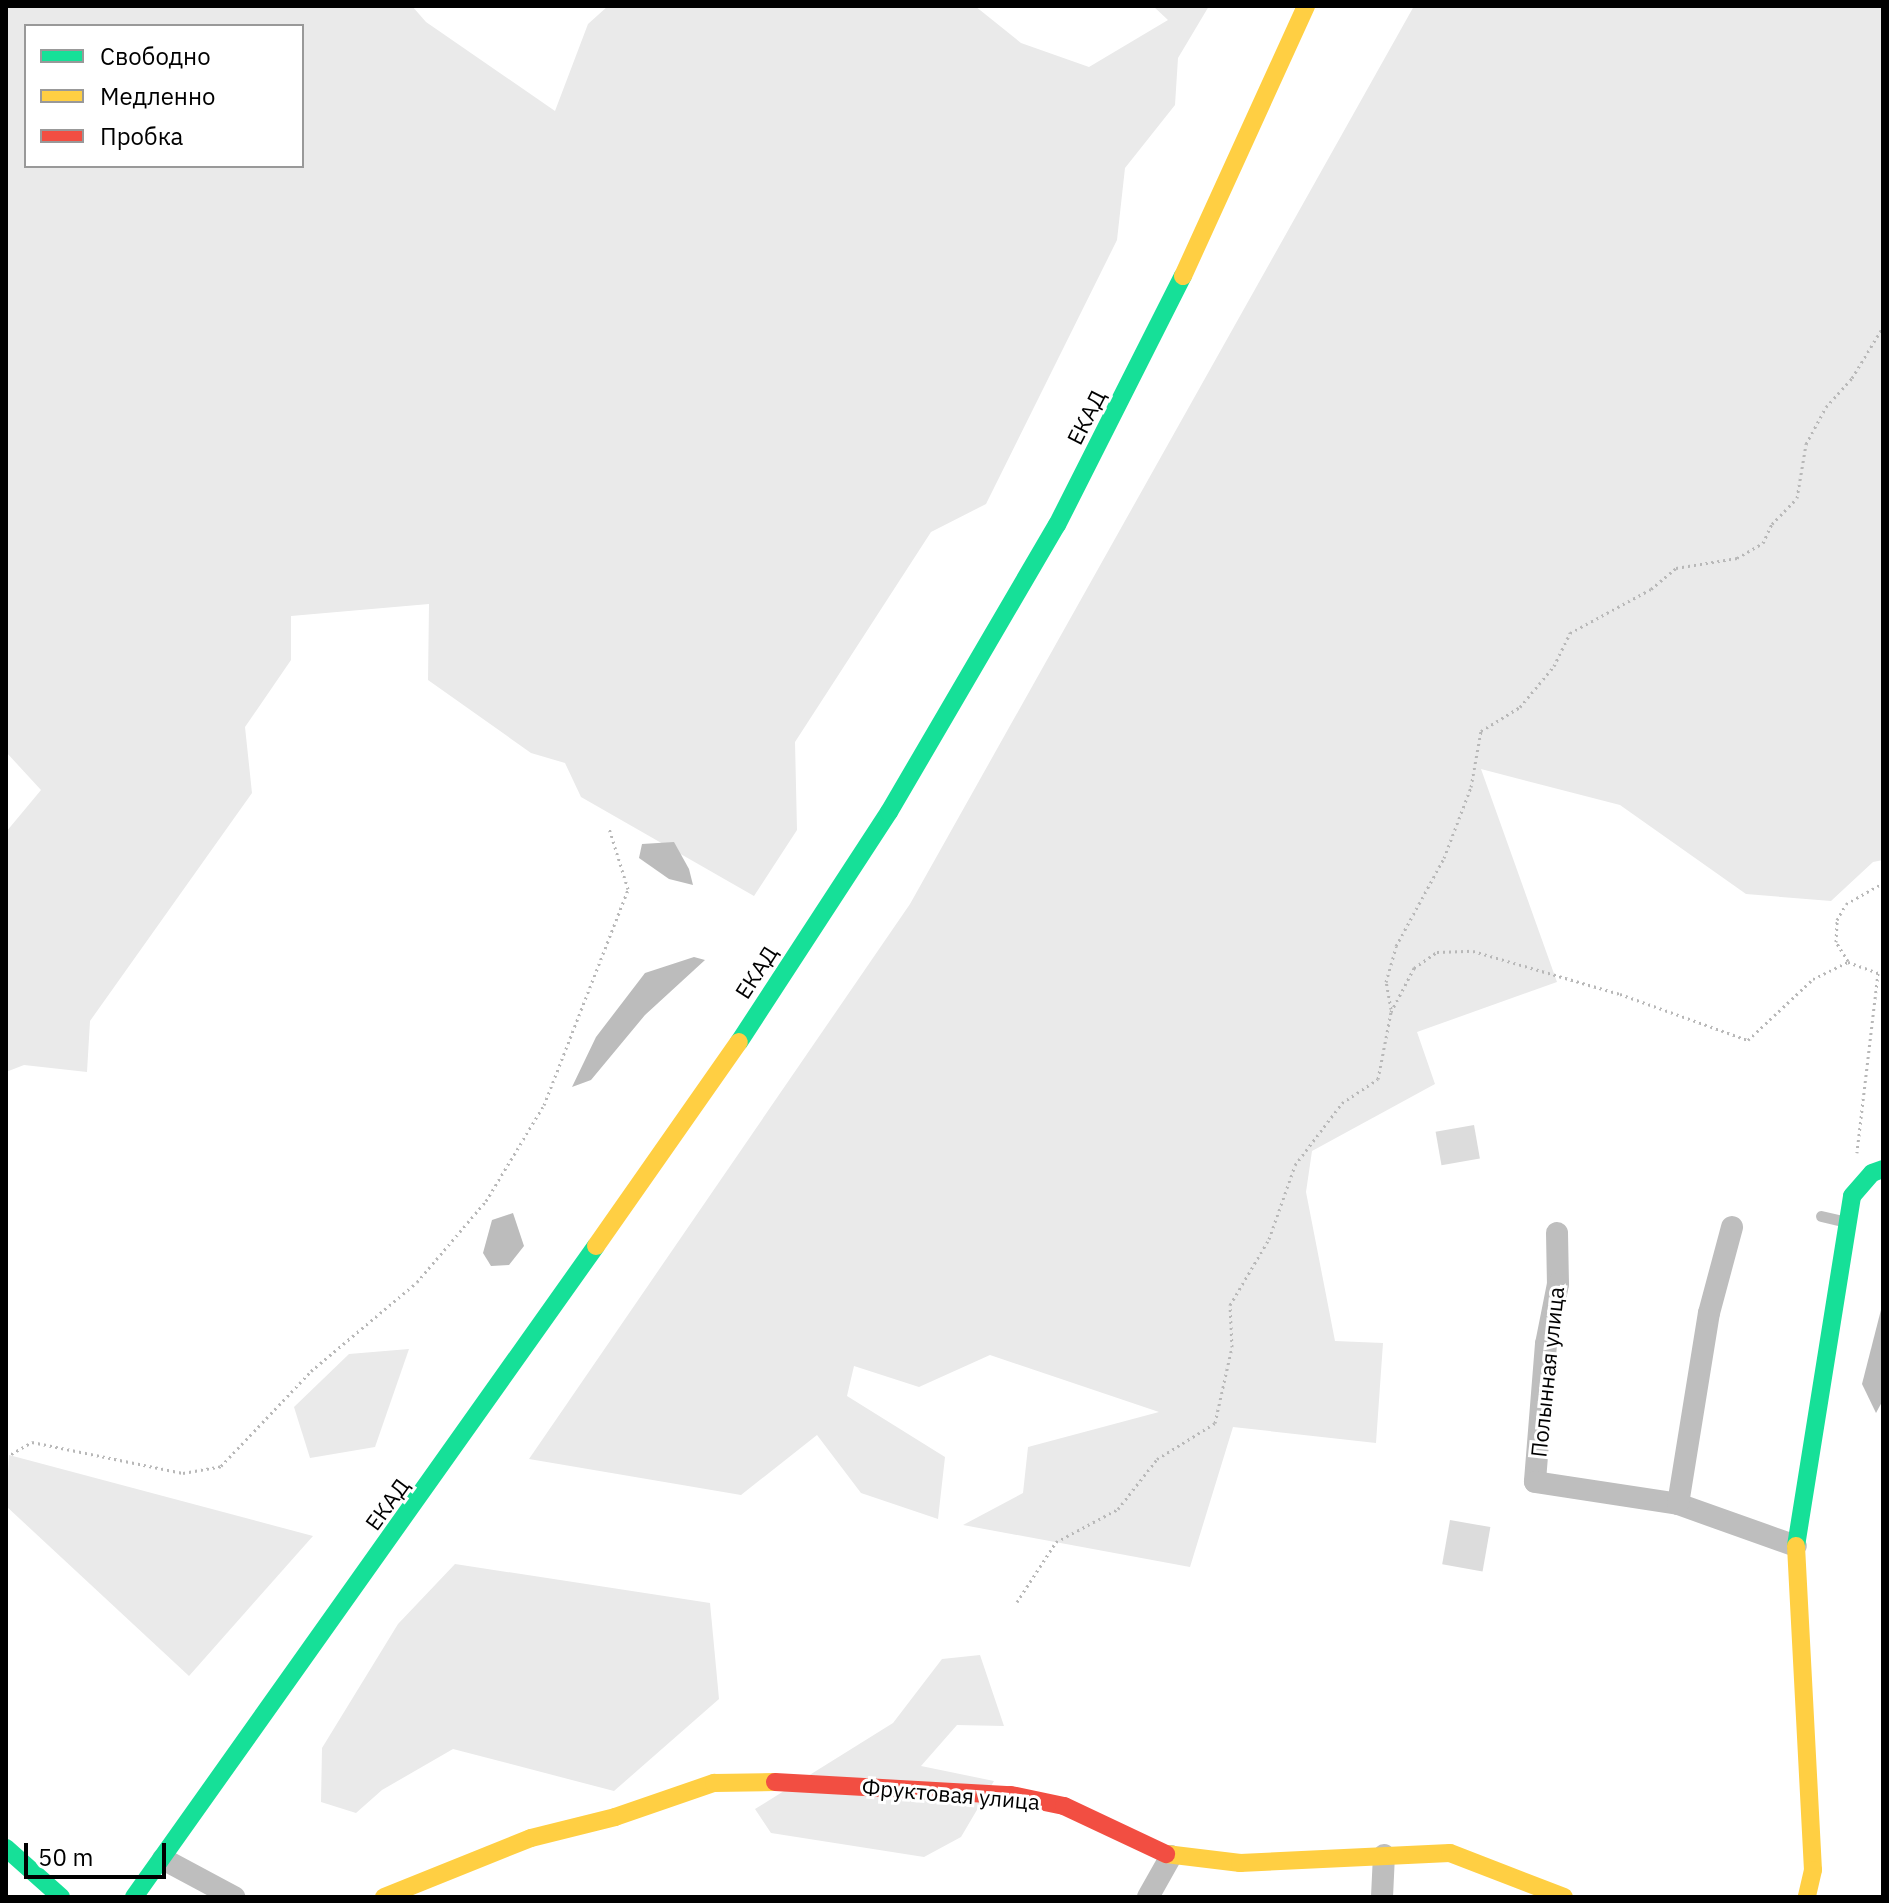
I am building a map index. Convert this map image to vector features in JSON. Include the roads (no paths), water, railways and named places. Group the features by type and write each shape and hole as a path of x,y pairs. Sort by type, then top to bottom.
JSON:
{"main road":[{"name":"ЕКАД","path":"134,1897 711,1084 889,812 1085,471 1162,322 1306,6"},
{"path":"1807,1897 1813,1870 1796,1546 1852,1196 1872,1173 1883,1169"},
{"name":"Фруктовая улица","path":"384,1897 531,1838 615,1817 714,1783 795,1782 1011,1795 1064,1806 1171,1856 1240,1863 1450,1853 1564,1897"},
{"path":"6,1848 61,1897"}],"street":[{"path":"1678,1504 1709,1313 1732,1227"},
{"name":"Полынная улица","path":"1557,1233 1558,1284 1546,1344 1535,1482 1678,1504 1796,1546"},
{"path":"1382,1897 1384,1855"},
{"path":"1148,1897 1171,1856"},
{"path":"163,1859 234,1897"}],"lane":[{"path":"1821,1216 1847,1222"}]}
